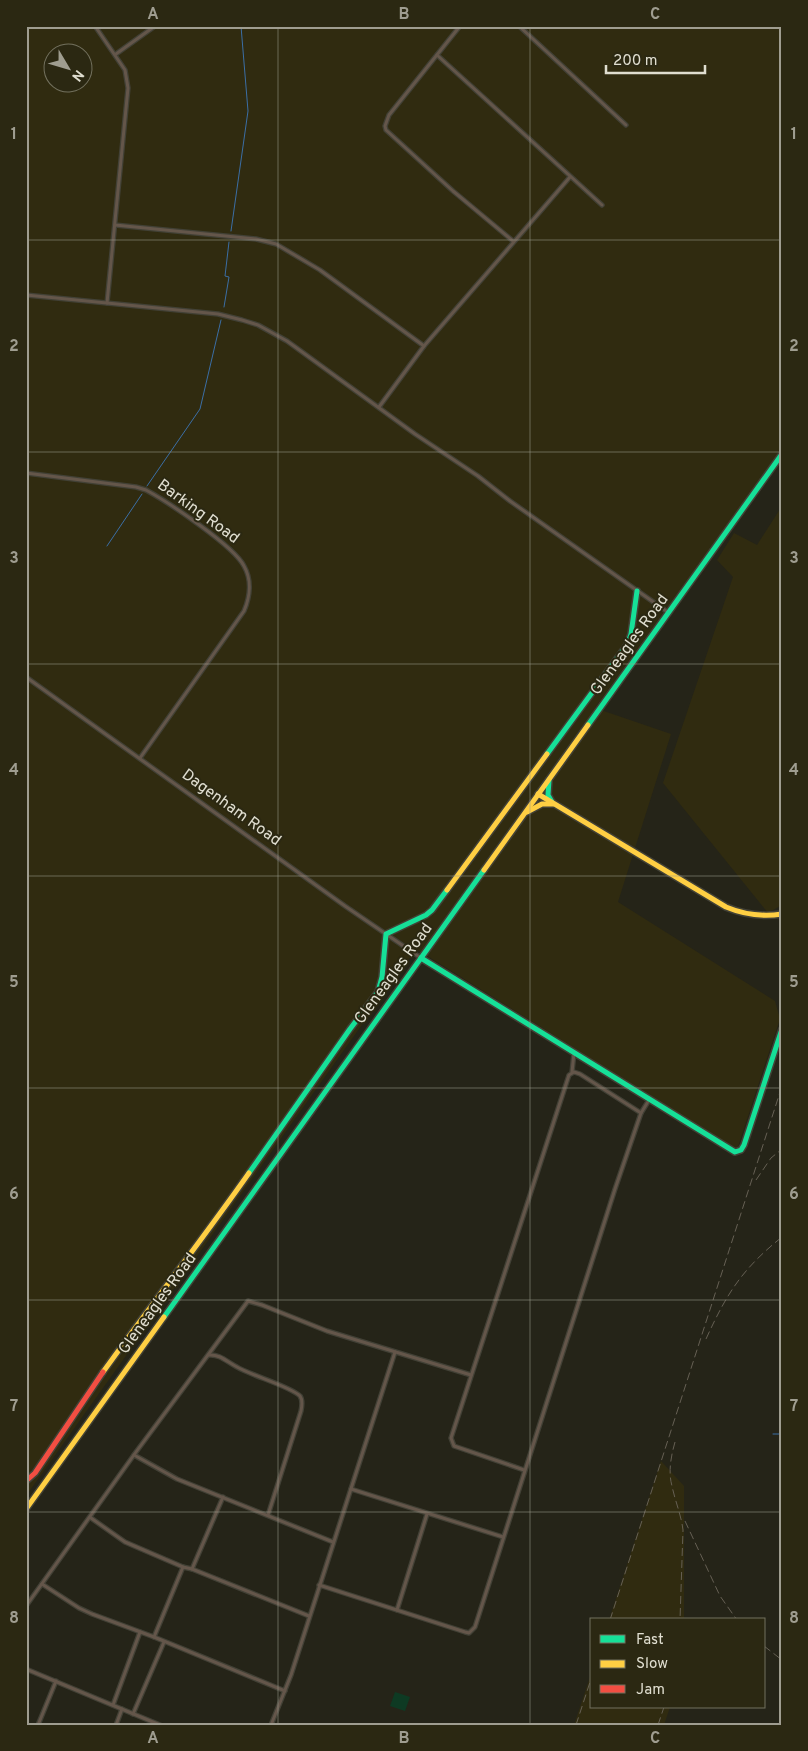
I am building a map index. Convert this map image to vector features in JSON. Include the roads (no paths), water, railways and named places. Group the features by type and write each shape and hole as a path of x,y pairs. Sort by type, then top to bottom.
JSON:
{"street":[{"path":"95,26 116,54 125,70 128,88 107,303"},
{"path":"116,54 155,26"},
{"path":"460,26 389,116 385,126 386,130 430,170 513,241"},
{"path":"518,26 626,125"},
{"path":"437,55 602,205"},
{"path":"379,407 424,346 570,177"},
{"path":"115,225 256,239 276,244 334,280 424,346"},
{"path":"26,294 218,314 258,325 287,341 668,613"},
{"name":"Gleneagles Road","path":"26,1509 782,454"},
{"name":"Barking Road","path":"26,473 136,487 146,490 233,550 246,570 249,591 248,602 244,611 140,758"},
{"path":"26,1481 35,1473 88,1393 140,1320 201,1241 378,992 386,934 426,915 432,910 627,645 631,634 637,591"},
{"name":"Dagenham Road","path":"26,677 421,958"},
{"path":"550,777 548,795 553,804"},
{"path":"538,794 731,910 758,917 782,914"},
{"path":"524,813 542,804 553,804"},
{"path":"421,958 731,1151 739,1151 744,1145 782,1029"},
{"path":"524,1470 454,1446 451,1438 567,1080 572,1072 574,1052"},
{"path":"572,1072 580,1074 641,1113"},
{"path":"319,1585 465,1632 472,1631 641,1113 649,1100"},
{"path":"26,1606 91,1518 134,1455 248,1301 262,1304 327,1331 471,1375"},
{"path":"271,1725 285,1690 395,1352"},
{"path":"209,1355 218,1355 244,1371 300,1395 301,1411 268,1515"},
{"path":"134,1455 172,1477 333,1542"},
{"path":"351,1489 503,1538"},
{"path":"192,1569 223,1497"},
{"path":"397,1610 427,1514"},
{"path":"91,1518 125,1542 183,1567 309,1616"},
{"path":"154,1637 183,1567"},
{"path":"42,1584 79,1608 285,1690"},
{"path":"113,1706 140,1632"},
{"path":"133,1714 164,1642"},
{"path":"26,1669 160,1725"},
{"path":"38,1725 56,1682"},
{"path":"116,1725 122,1709"}],"waterway":[{"path":"231,231 248,111 241,26"},
{"path":"224,307 229,277 225,276 229,242"},
{"path":"147,486 200,409 221,320"},
{"path":"107,546 142,494"},
{"path":"773,1434 782,1434"}],"railway":[{"path":"611,1618 782,1086"},
{"path":"756,1180 771,1158 782,1149"},
{"path":"706,1339 721,1308 737,1283 756,1260 782,1237"},
{"path":"675,1442 671,1458 670,1475 683,1530 680,1618"},
{"path":"685,1521 720,1596 736,1618"},
{"path":"766,1648 782,1660"},
{"path":"576,1725 590,1682"},
{"path":"658,1725 664,1708"}]}
